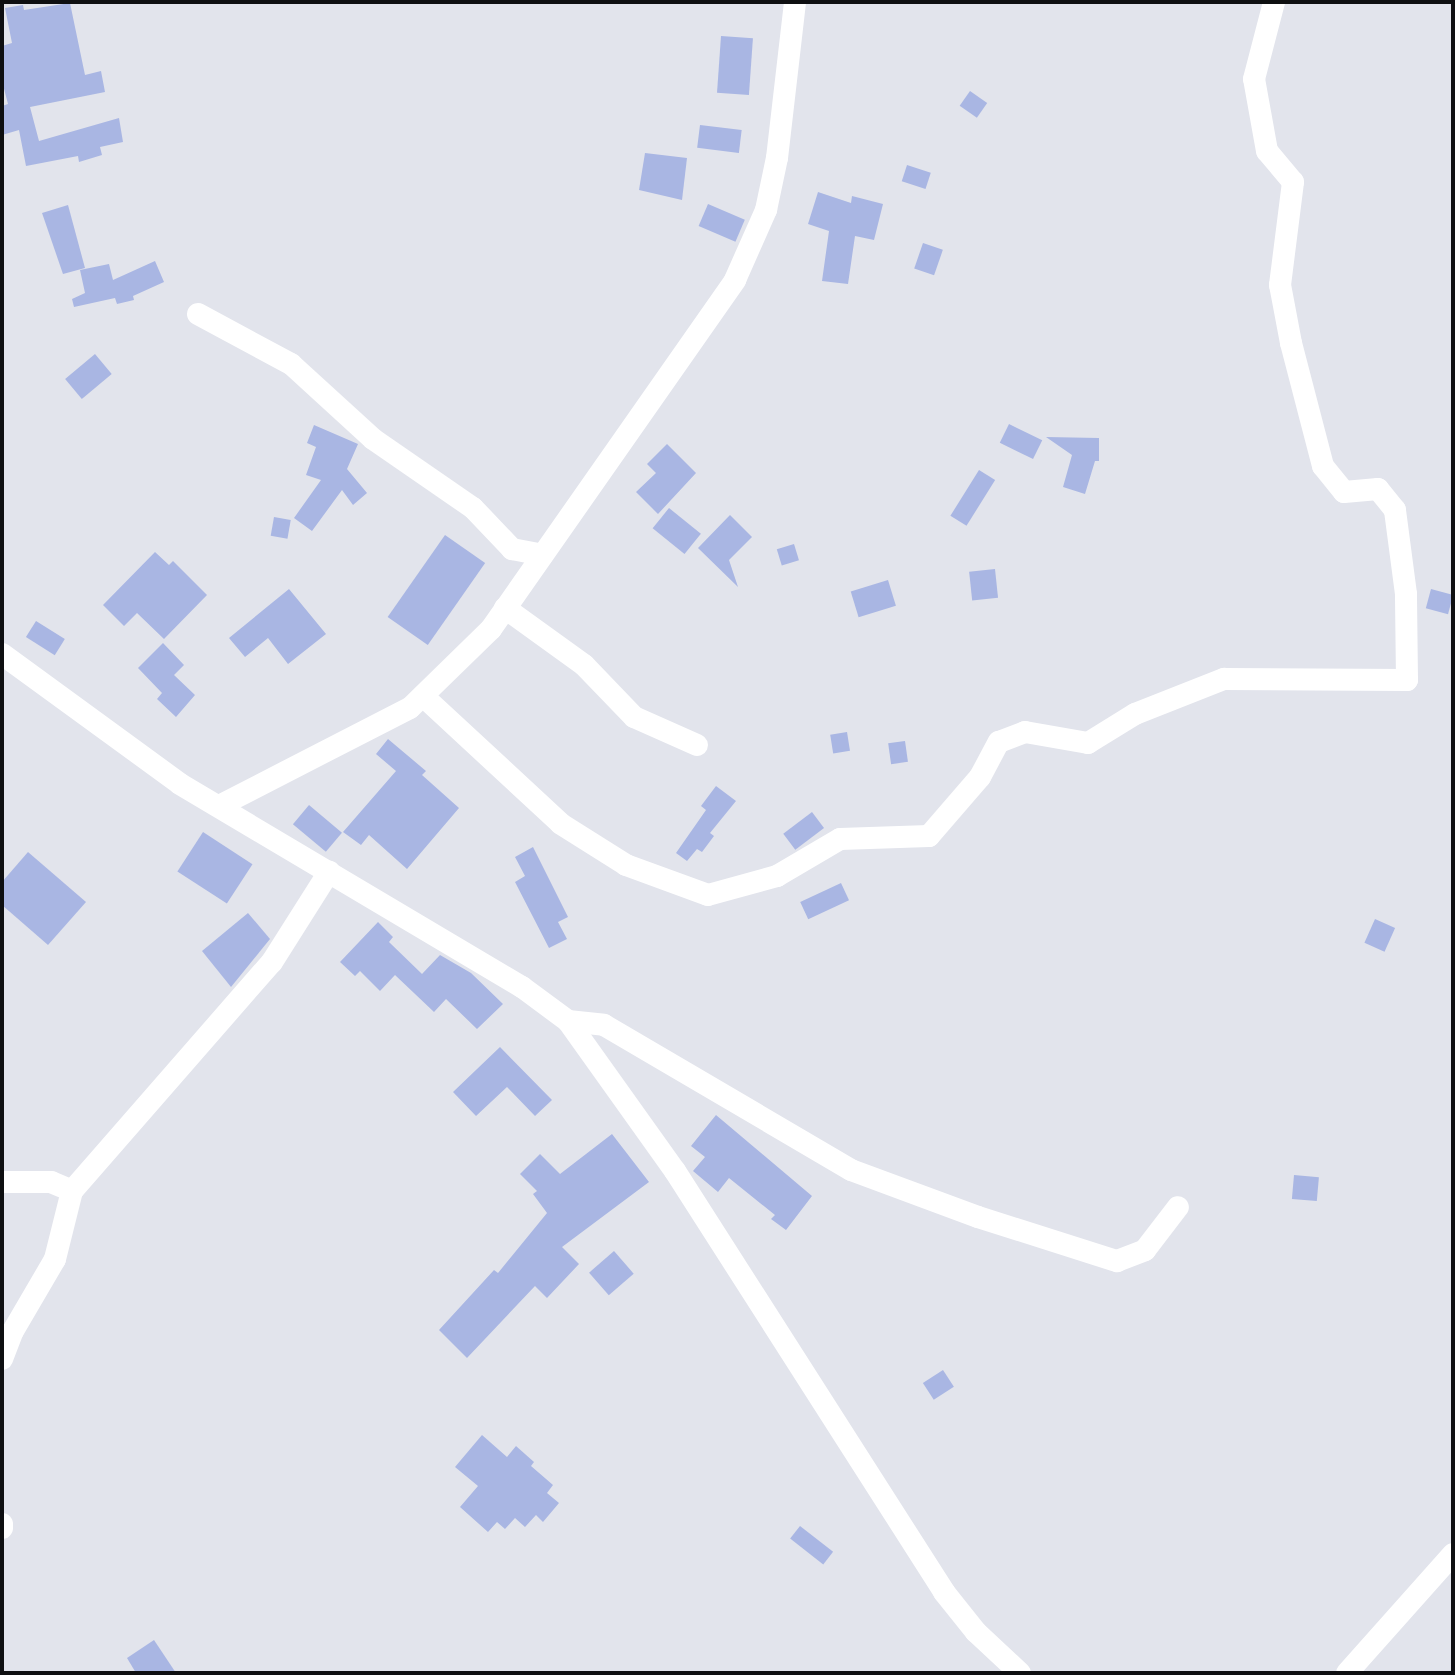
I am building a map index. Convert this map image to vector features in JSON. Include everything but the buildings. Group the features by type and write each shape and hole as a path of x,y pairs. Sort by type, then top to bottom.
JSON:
{"street":[{"path":"221,805 410,708 491,629 735,280 752,245 766,210 777,158 795,2"},
{"path":"423,696 561,824 626,865 708,895 777,876 840,839 929,836 980,777 999,742 1025,732 1088,743 1135,714 1224,679 1407,680 1406,594 1395,510 1378,489 1344,492 1323,466 1291,343 1280,285 1293,182 1267,151 1254,79 1274,2"},
{"path":"198,314 291,364 373,439 473,508 512,549 542,555"},
{"path":"505,608 584,665 634,717 697,745"},
{"path":"2,654 180,784 221,805 522,987 568,1021 675,1171 944,1592 976,1632 1020,1673"},
{"path":"2,1359 13,1331 55,1259 72,1191 272,962 329,872"},
{"path":"568,1021 604,1025 851,1170 978,1217 1117,1261 1145,1250 1178,1207"},
{"path":"2,1182 51,1182 72,1191"},
{"path":"1347,1673 1453,1554"}]}
